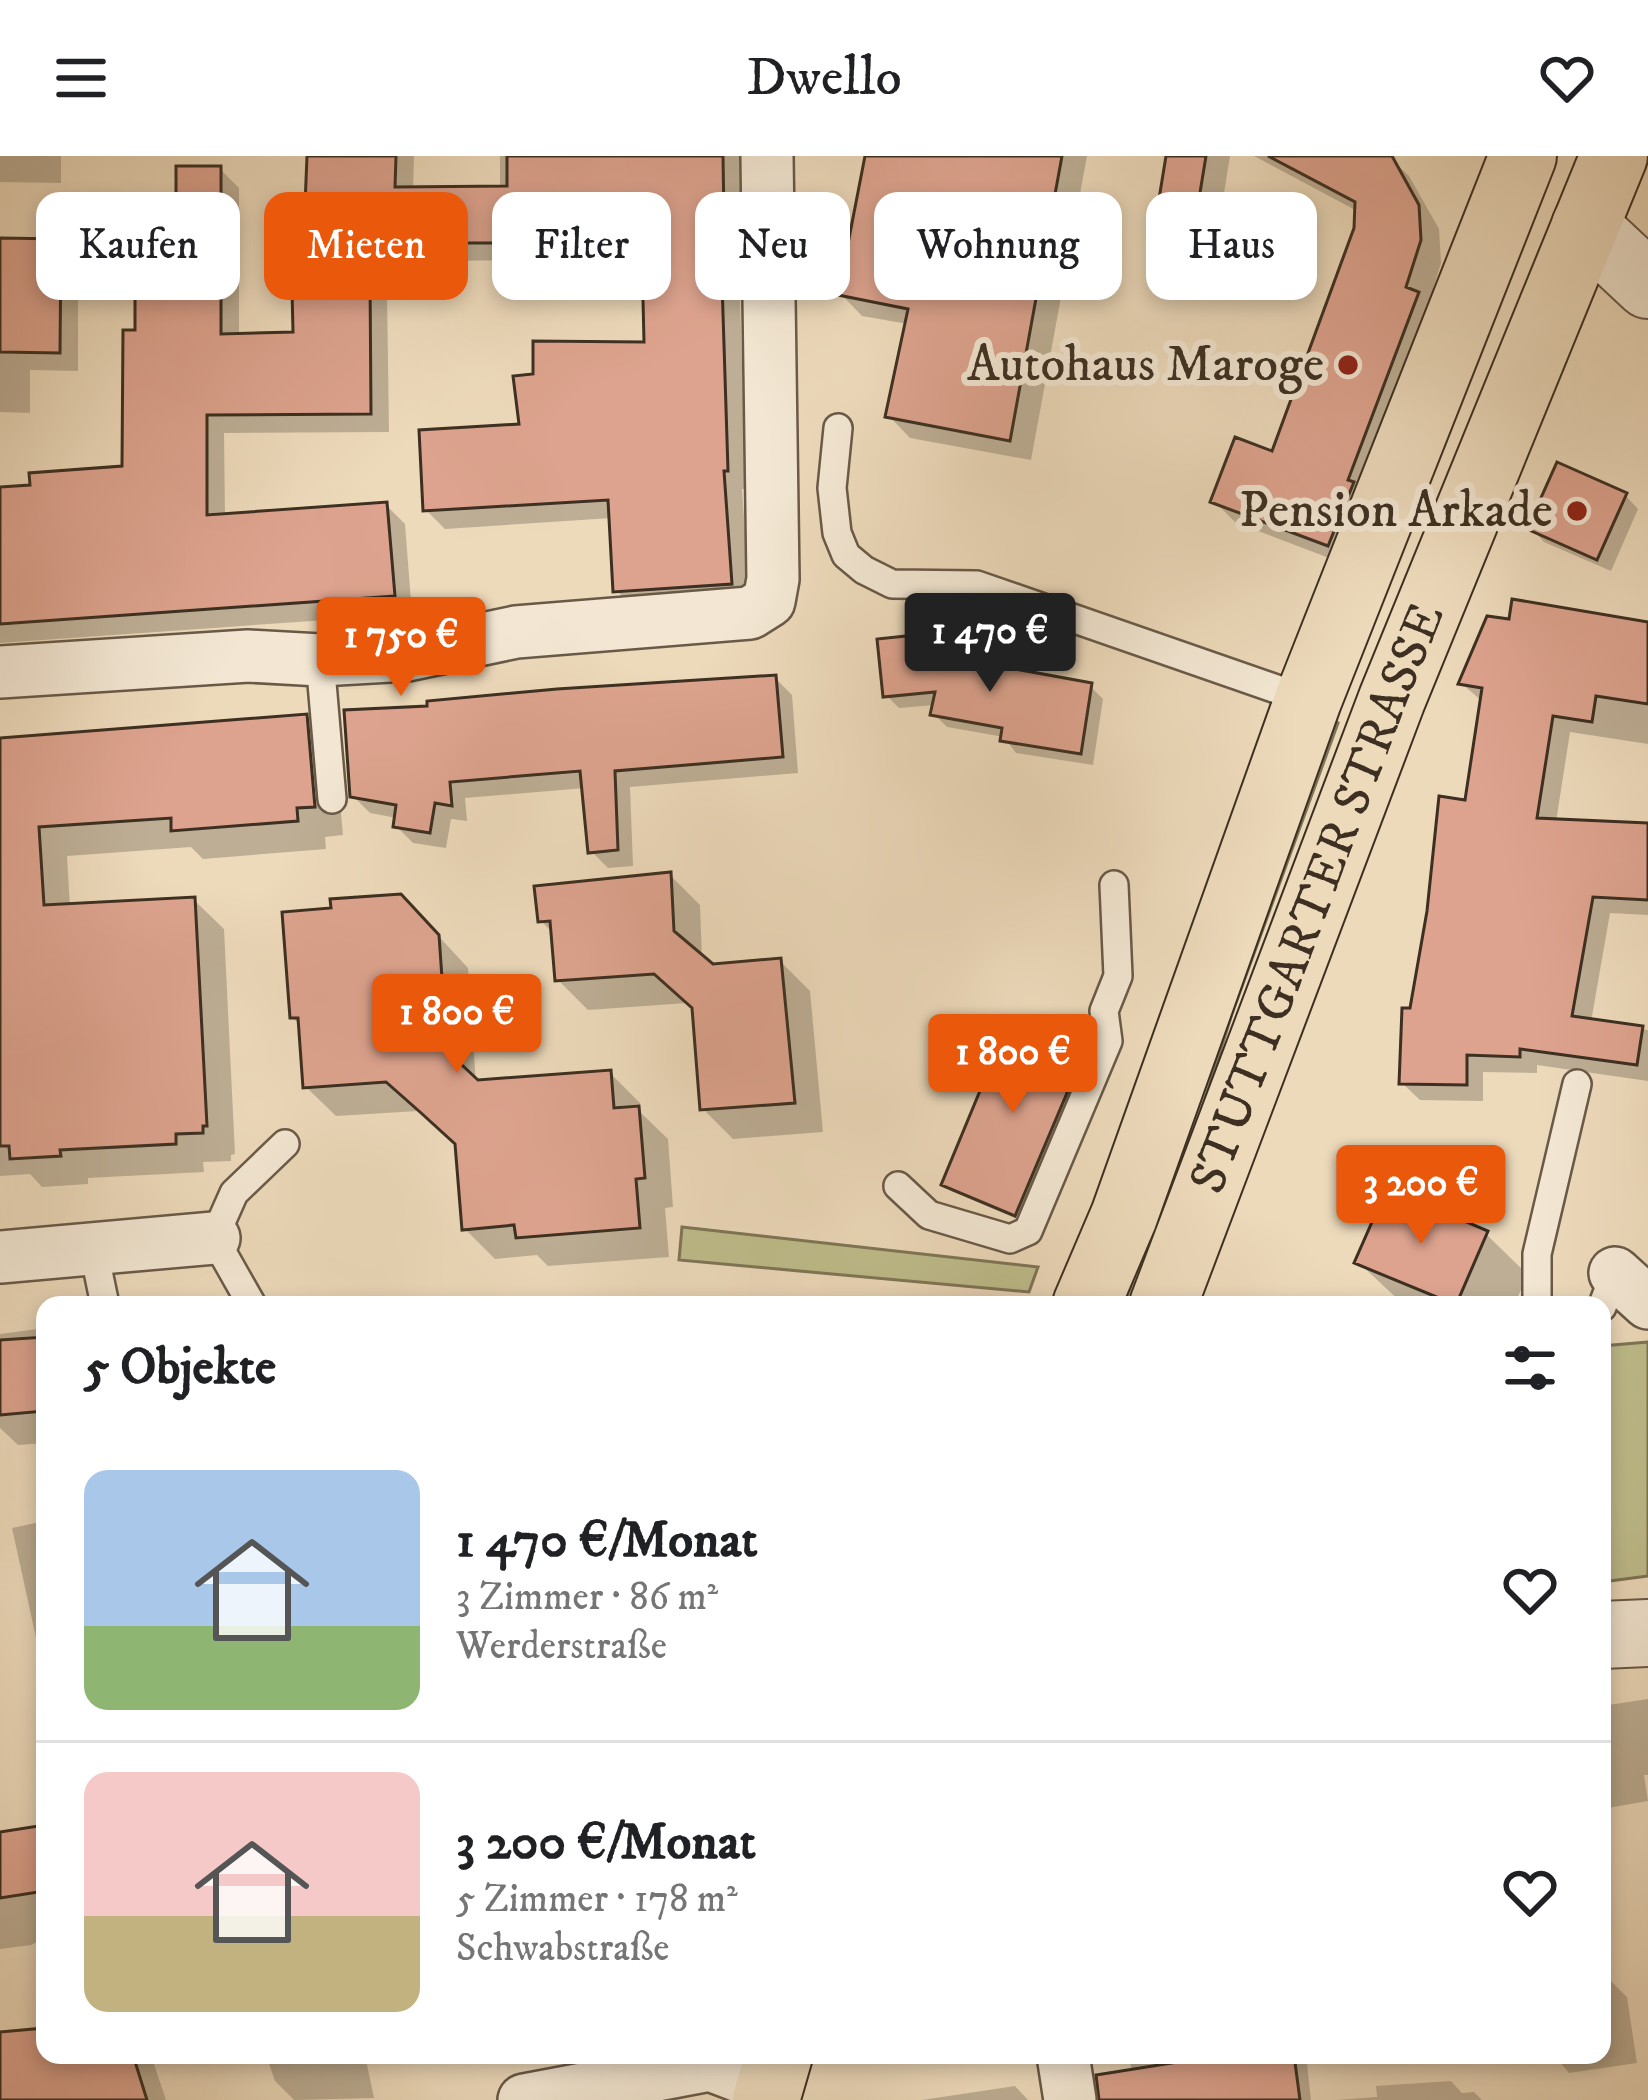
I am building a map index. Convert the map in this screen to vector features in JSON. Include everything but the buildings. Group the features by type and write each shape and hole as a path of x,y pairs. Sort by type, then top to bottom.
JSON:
{"main road":[{"name":"STUTTGARTER STRASSE","path":"1166,1296 1384,722 1618,156"},
{"name":"STUTTGARTER STRASSE","path":"1090,1296 1124,1216 1308,700 1522,157"},
{"path":"1522,157 1586,226"}],"street":[{"path":"0,672 248,656 320,660 407,655 516,632 750,613 769,601 773,579 767,156"},
{"path":"1618,156 1648,185"},
{"path":"1586,226 1648,285"},
{"path":"0,1256 214,1238"},
{"path":"1611,1635 1648,1633"},
{"path":"1065,2064 1070,2100"},
{"path":"524,2100 597,2093 710,2066 779,2074"}],"lane":[{"path":"838,428 832,488 837,533 846,555 864,570 892,584 977,585 1308,700"},
{"path":"320,660 332,799"},
{"path":"898,1186 929,1215 1010,1238 1028,1231 1108,1041 1104,1011 1118,976 1114,885"},
{"path":"1537,1296 1537,1254 1576,1084"},
{"path":"247,1296 214,1238 234,1193 284,1144"},
{"path":"93,1247 103,1296"}],"shaded area":[{"path":"1330,720 1338,723 1232,1014 1143,1296 1127,1296"},
{"path":"682,1227 1038,1267 1029,1292 679,1260"},
{"path":"1648,1342 1648,1576 1611,1581 1611,1345"}],"place":[{"name":"Autohaus Maroge","path":"1348,365"},
{"name":"Pension Arkade","path":"1577,511"}]}
